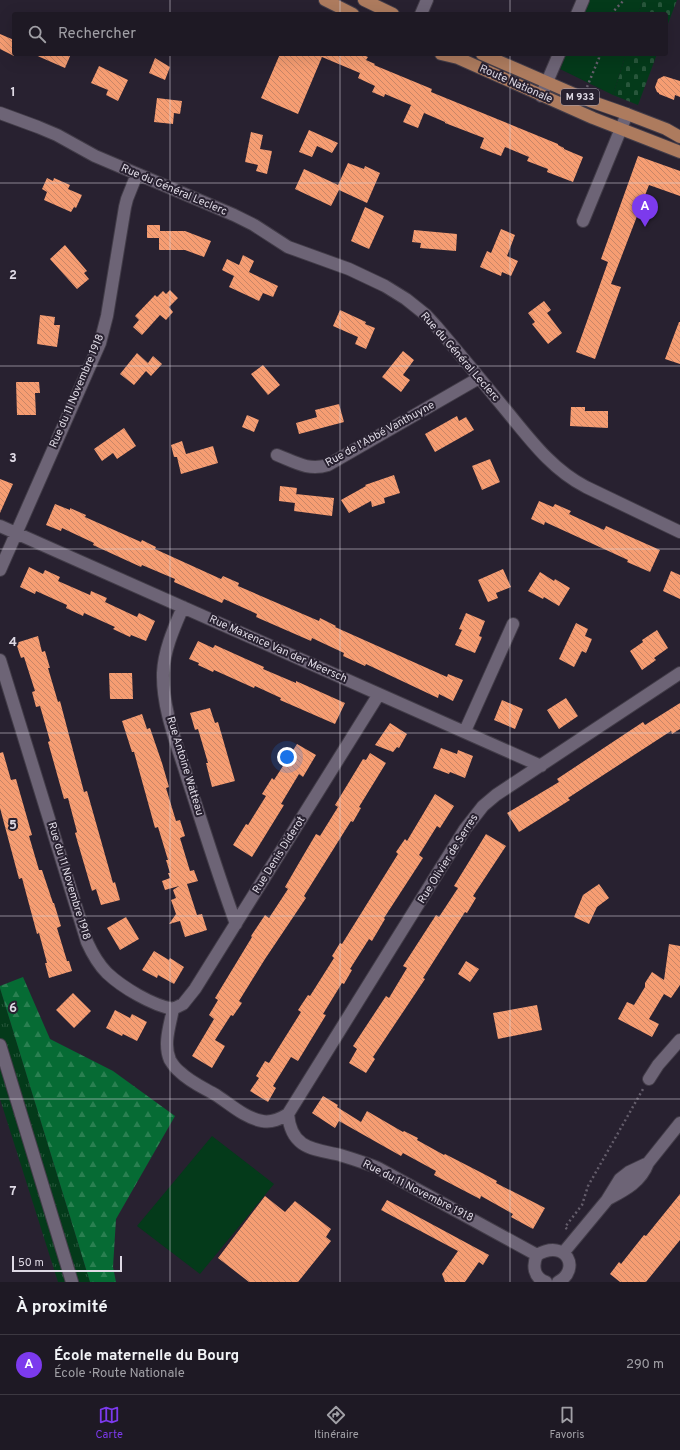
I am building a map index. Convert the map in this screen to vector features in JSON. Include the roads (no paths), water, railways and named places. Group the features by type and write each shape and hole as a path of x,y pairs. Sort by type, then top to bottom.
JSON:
{"main road":[{"path":"325,0 349,12"},
{"path":"364,0 389,12"},
{"name":"Route Nationale","path":"450,56 458,58 542,96 621,129 680,152"},
{"name":"Route Nationale","path":"487,56 590,101 666,129 680,137"}],"street":[{"path":"422,12 427,0"},
{"path":"578,12 583,0"},
{"path":"542,96 558,56"},
{"name":"Rue du Général Leclerc","path":"0,113 25,121 57,135 95,156 254,225 288,247 349,269 385,286 406,299 426,315 537,449 564,474 573,481 680,532"},
{"path":"583,221 627,114"},
{"name":"Rue du 11 Novembre 1918","path":"0,570 100,343 107,316 125,207 137,174"},
{"name":"Rue de l'Abbé Vanthuyne","path":"277,455 307,467 315,468 328,464 479,378"},
{"path":"0,526 16,533"},
{"name":"Rue Maxence Van der Meersch","path":"16,533 541,766"},
{"name":"Rue Antoine Watteau","path":"183,606 164,659 164,696 176,742 221,884 236,924"},
{"path":"465,732 513,624"},
{"name":"Rue du 11 Novembre 1918","path":"0,660 83,931 92,951 101,966 115,980 156,1004 172,1009"},
{"name":"Rue Olivier de Serres","path":"288,1114 471,820 483,806 493,797 680,673"},
{"name":"Rue Denis Diderot","path":"172,1009 183,1004 187,1000 379,694"},
{"path":"172,1009 167,1048 171,1062 180,1072 256,1119 269,1121 276,1120 288,1114"},
{"path":"649,1079 658,1065 680,1040"},
{"path":"0,1045 72,1282"},
{"name":"Rue du 11 Novembre 1918","path":"288,1114 291,1130 294,1136 305,1146 314,1150 357,1160 378,1168 537,1255"},
{"path":"563,1253 607,1200 620,1179 629,1172 648,1163 680,1123"},
{"path":"542,1281 535,1273 534,1264 537,1255 550,1249 559,1250 568,1260 569,1268 566,1277 558,1282"}],"place":[{"name":"École maternelle du Bourg","path":"645,227"}]}
